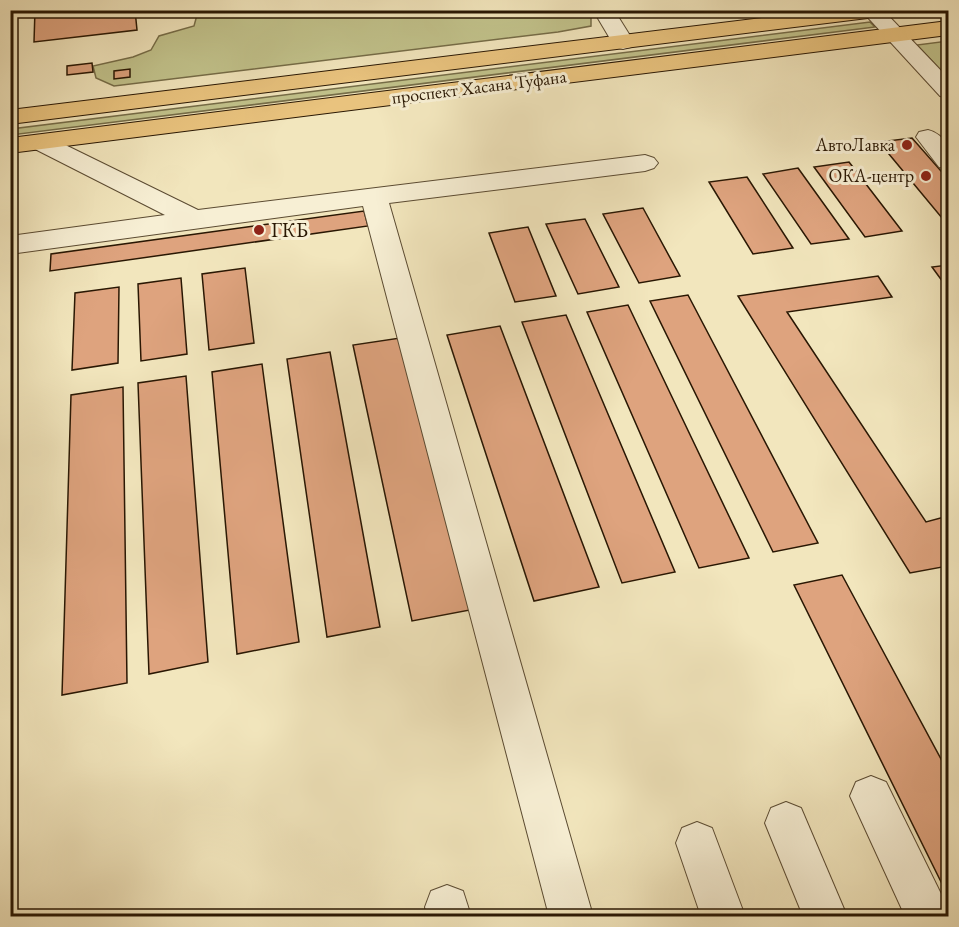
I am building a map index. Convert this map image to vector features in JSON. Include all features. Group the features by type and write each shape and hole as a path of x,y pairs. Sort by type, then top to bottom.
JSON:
{"main road":[{"name":"проспект Хасана Туфана","path":"11,115 876,11"},
{"name":"проспект Хасана Туфана","path":"10,146 948,28"}],"street":[{"path":"603,10 623,42"},
{"path":"876,11 895,35 948,91"},
{"path":"928,137 948,162"},
{"path":"40,142 194,219"},
{"path":"10,245 194,219 645,163"},
{"path":"374,197 572,916"},
{"path":"871,796 928,916"},
{"path":"786,823 825,916"},
{"path":"697,843 723,916"}],"green space":[{"path":"377,10 380,16 439,10 591,11 591,26 558,32 114,86 96,78 93,66 133,57 151,50 159,36 194,26 197,15 233,11"},
{"path":"870,22 875,27 11,135 11,129"},
{"path":"948,41 948,78 917,45"}],"building":[{"path":"35,10 135,10 137,30 34,42"},
{"path":"92,63 93,72 67,75 67,66"},
{"path":"130,69 130,77 114,79 114,71"},
{"path":"912,138 948,179 948,217 942,218 879,142"},
{"path":"849,162 902,231 865,237 814,167"},
{"path":"798,168 849,239 811,244 763,174"},
{"path":"747,177 793,248 753,254 709,182"},
{"path":"643,208 680,276 639,283 603,214"},
{"path":"364,211 368,226 50,271 51,254"},
{"path":"585,219 619,287 578,294 546,224"},
{"path":"528,227 556,296 515,302 489,233"},
{"path":"948,265 948,289 932,267"},
{"path":"245,268 254,343 209,350 202,274"},
{"path":"878,276 892,297 787,312 926,522 948,516 948,566 910,573 738,296"},
{"path":"181,278 187,354 141,361 138,284"},
{"path":"119,287 118,363 72,370 75,293"},
{"path":"688,295 818,543 773,552 650,301"},
{"path":"628,305 749,558 699,568 587,312"},
{"path":"566,315 675,572 622,583 522,322"},
{"path":"500,326 599,587 534,601 447,335"},
{"path":"400,338 470,610 412,621 353,345"},
{"path":"330,352 380,627 327,637 287,359"},
{"path":"262,364 299,642 237,654 212,372"},
{"path":"186,376 208,662 149,674 138,383"},
{"path":"123,387 127,683 62,695 71,395"},
{"path":"842,575 948,772 948,896 794,585"}],"place":[{"name":"АвтоЛавка","path":"907,145"},
{"name":"ОКА-центр","path":"926,176"},
{"name":"ГКБ","path":"259,230"}]}
